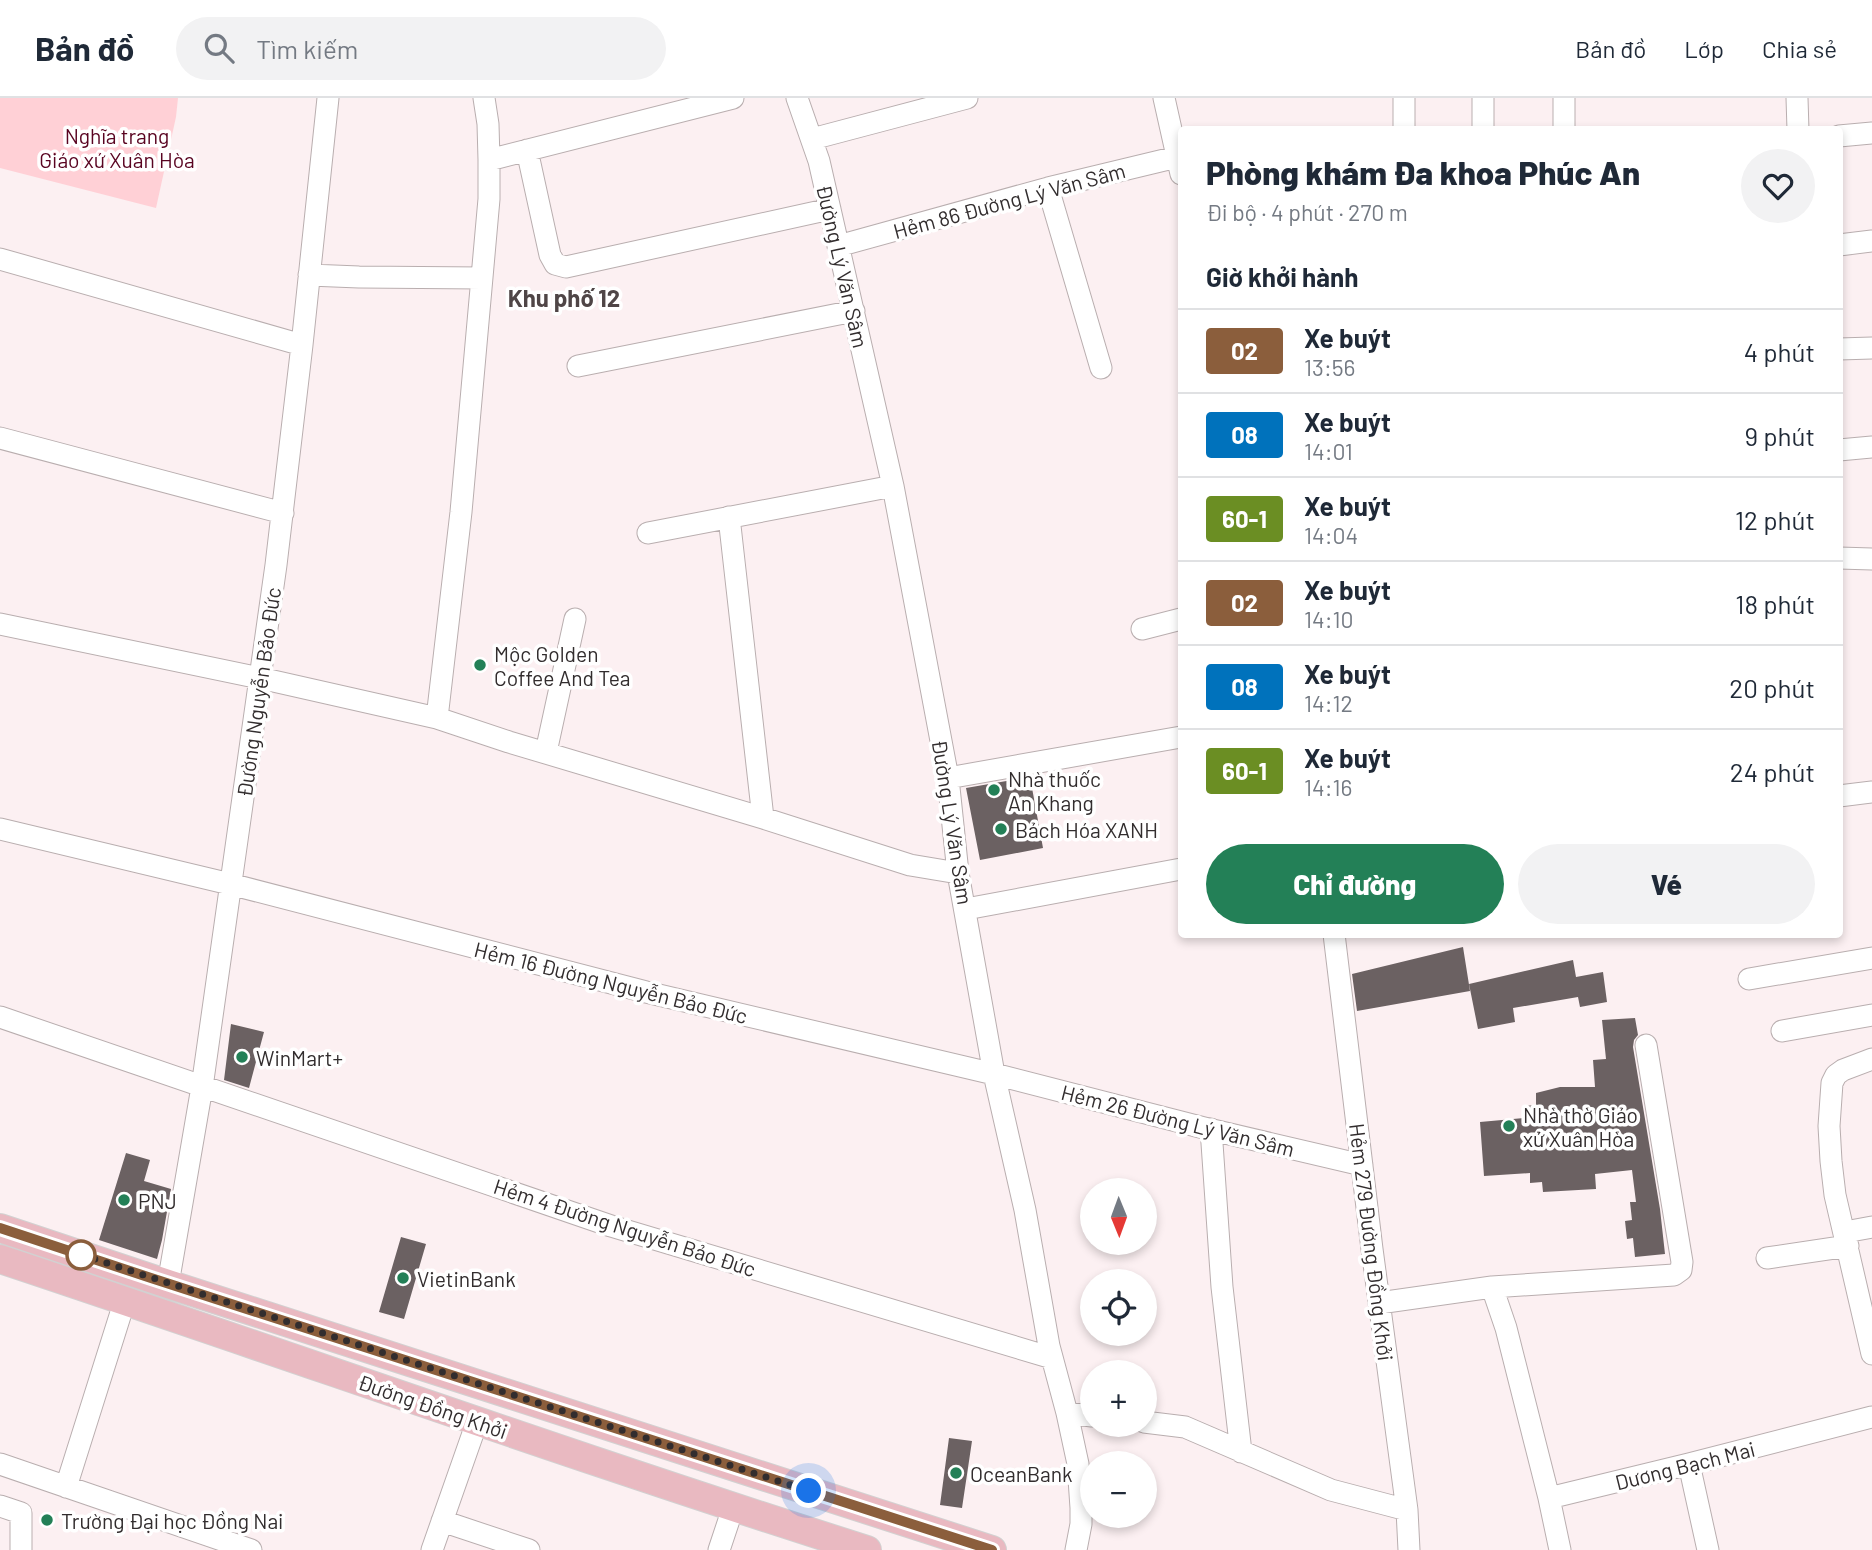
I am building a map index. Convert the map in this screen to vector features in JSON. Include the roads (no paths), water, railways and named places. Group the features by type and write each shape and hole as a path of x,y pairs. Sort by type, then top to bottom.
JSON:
{"main road":[{"name":"Đường Đồng Khởi","path":"0,1228 992,1550"},
{"name":"Đường Đồng Khởi","path":"0,1259 733,1508 867,1550"},
{"path":"162,1312 168,1284"}],"street":[{"name":"Đường Nguyễn Bảo Đức","path":"168,1284 202,1087 283,513 328,98"},
{"path":"437,718 461,512 489,199 488,124 484,98"},
{"path":"489,160 733,98"},
{"name":"Đường Lý Văn Sâm","path":"797,98 819,161 893,486 948,778 958,873 994,1074 1025,1210 1052,1358 1068,1413 1078,1464 1080,1524 1076,1550"},
{"path":"812,139 967,98"},
{"path":"1164,98 1178,154"},
{"path":"1404,98 1404,126"},
{"path":"1483,98 1483,126"},
{"path":"1564,98 1564,126"},
{"path":"1797,98 1798,126"},
{"path":"1843,136 1872,132"},
{"path":"527,150 550,255 555,264 566,267 830,209"},
{"name":"Hẻm 86 Đường Lý Văn Sâm","path":"838,246 1048,188 1178,162"},
{"path":"1048,188 1101,368"},
{"path":"1843,245 1872,241"},
{"path":"0,258 302,345"},
{"path":"309,275 482,278"},
{"path":"578,366 854,310"},
{"path":"1843,349 1872,348"},
{"path":"0,438 283,513"},
{"path":"1843,450 1872,447"},
{"path":"648,533 893,486"},
{"path":"729,517 763,818"},
{"path":"1843,558 1872,559"},
{"path":"546,752 575,619"},
{"path":"1142,629 1178,620"},
{"path":"0,624 437,718 911,865 958,873"},
{"path":"948,778 1178,738"},
{"path":"1843,796 1872,792"},
{"name":"Hẻm 16 Đường Nguyễn Bảo Đức","path":"0,828 230,884 646,992 994,1074"},
{"path":"966,909 1178,870"},
{"name":"Hẻm 279 Đường Đồng Khởi","path":"1334,938 1409,1550"},
{"path":"1749,979 1872,958"},
{"path":"1782,1031 1872,1015"},
{"name":"Hẻm 4 Đường Nguyễn Bảo Đức","path":"0,1017 611,1226 1052,1358"},
{"path":"1379,1303 1492,1287 1674,1275 1681,1270 1682,1262 1646,1045"},
{"path":"1872,1059 1836,1075 1832,1083 1829,1126 1830,1161 1836,1195 1872,1354"},
{"name":"Hẻm 26 Đường Lý Văn Sâm","path":"994,1074 1362,1165"},
{"path":"1211,1129 1222,1287 1241,1452"},
{"path":"1767,1258 1847,1239 1872,1227"},
{"path":"1492,1287 1506,1328 1560,1550"},
{"path":"66,1486 125,1300"},
{"path":"1068,1413 1080,1414"},
{"name":"Dương Bạch Mai","path":"1549,1498 1872,1417"},
{"path":"432,1550 477,1422"},
{"path":"1157,1424 1185,1427 1331,1490 1406,1510"},
{"path":"0,1464 66,1486 215,1544 251,1550"},
{"path":"1689,1464 1708,1550"},
{"path":"0,1506 21,1513 21,1550"},
{"path":"719,1550 733,1508"},
{"path":"442,1521 529,1550"}],"place":[{"name":"Mộc Golden Coffee And Tea","path":"480,665"},
{"name":"Nhà thuốc An Khang","path":"994,790"},
{"name":"Bách Hóa XANH","path":"1001,829"},
{"name":"WinMart+","path":"242,1057"},
{"name":"Nhà thờ Giáo xứ Xuân Hòa","path":"1509,1126"},
{"name":"PNJ","path":"124,1200"},
{"name":"VietinBank","path":"403,1278"},
{"name":"OceanBank","path":"956,1473"},
{"name":"Trường Đại học Đồng Nai","path":"47,1520"}],"district":[{"name":"Khu phố 12","path":"564,297"}],"park label":[{"name":"Nghĩa trang Giáo xứ Xuân Hòa","path":"117,147"}]}
